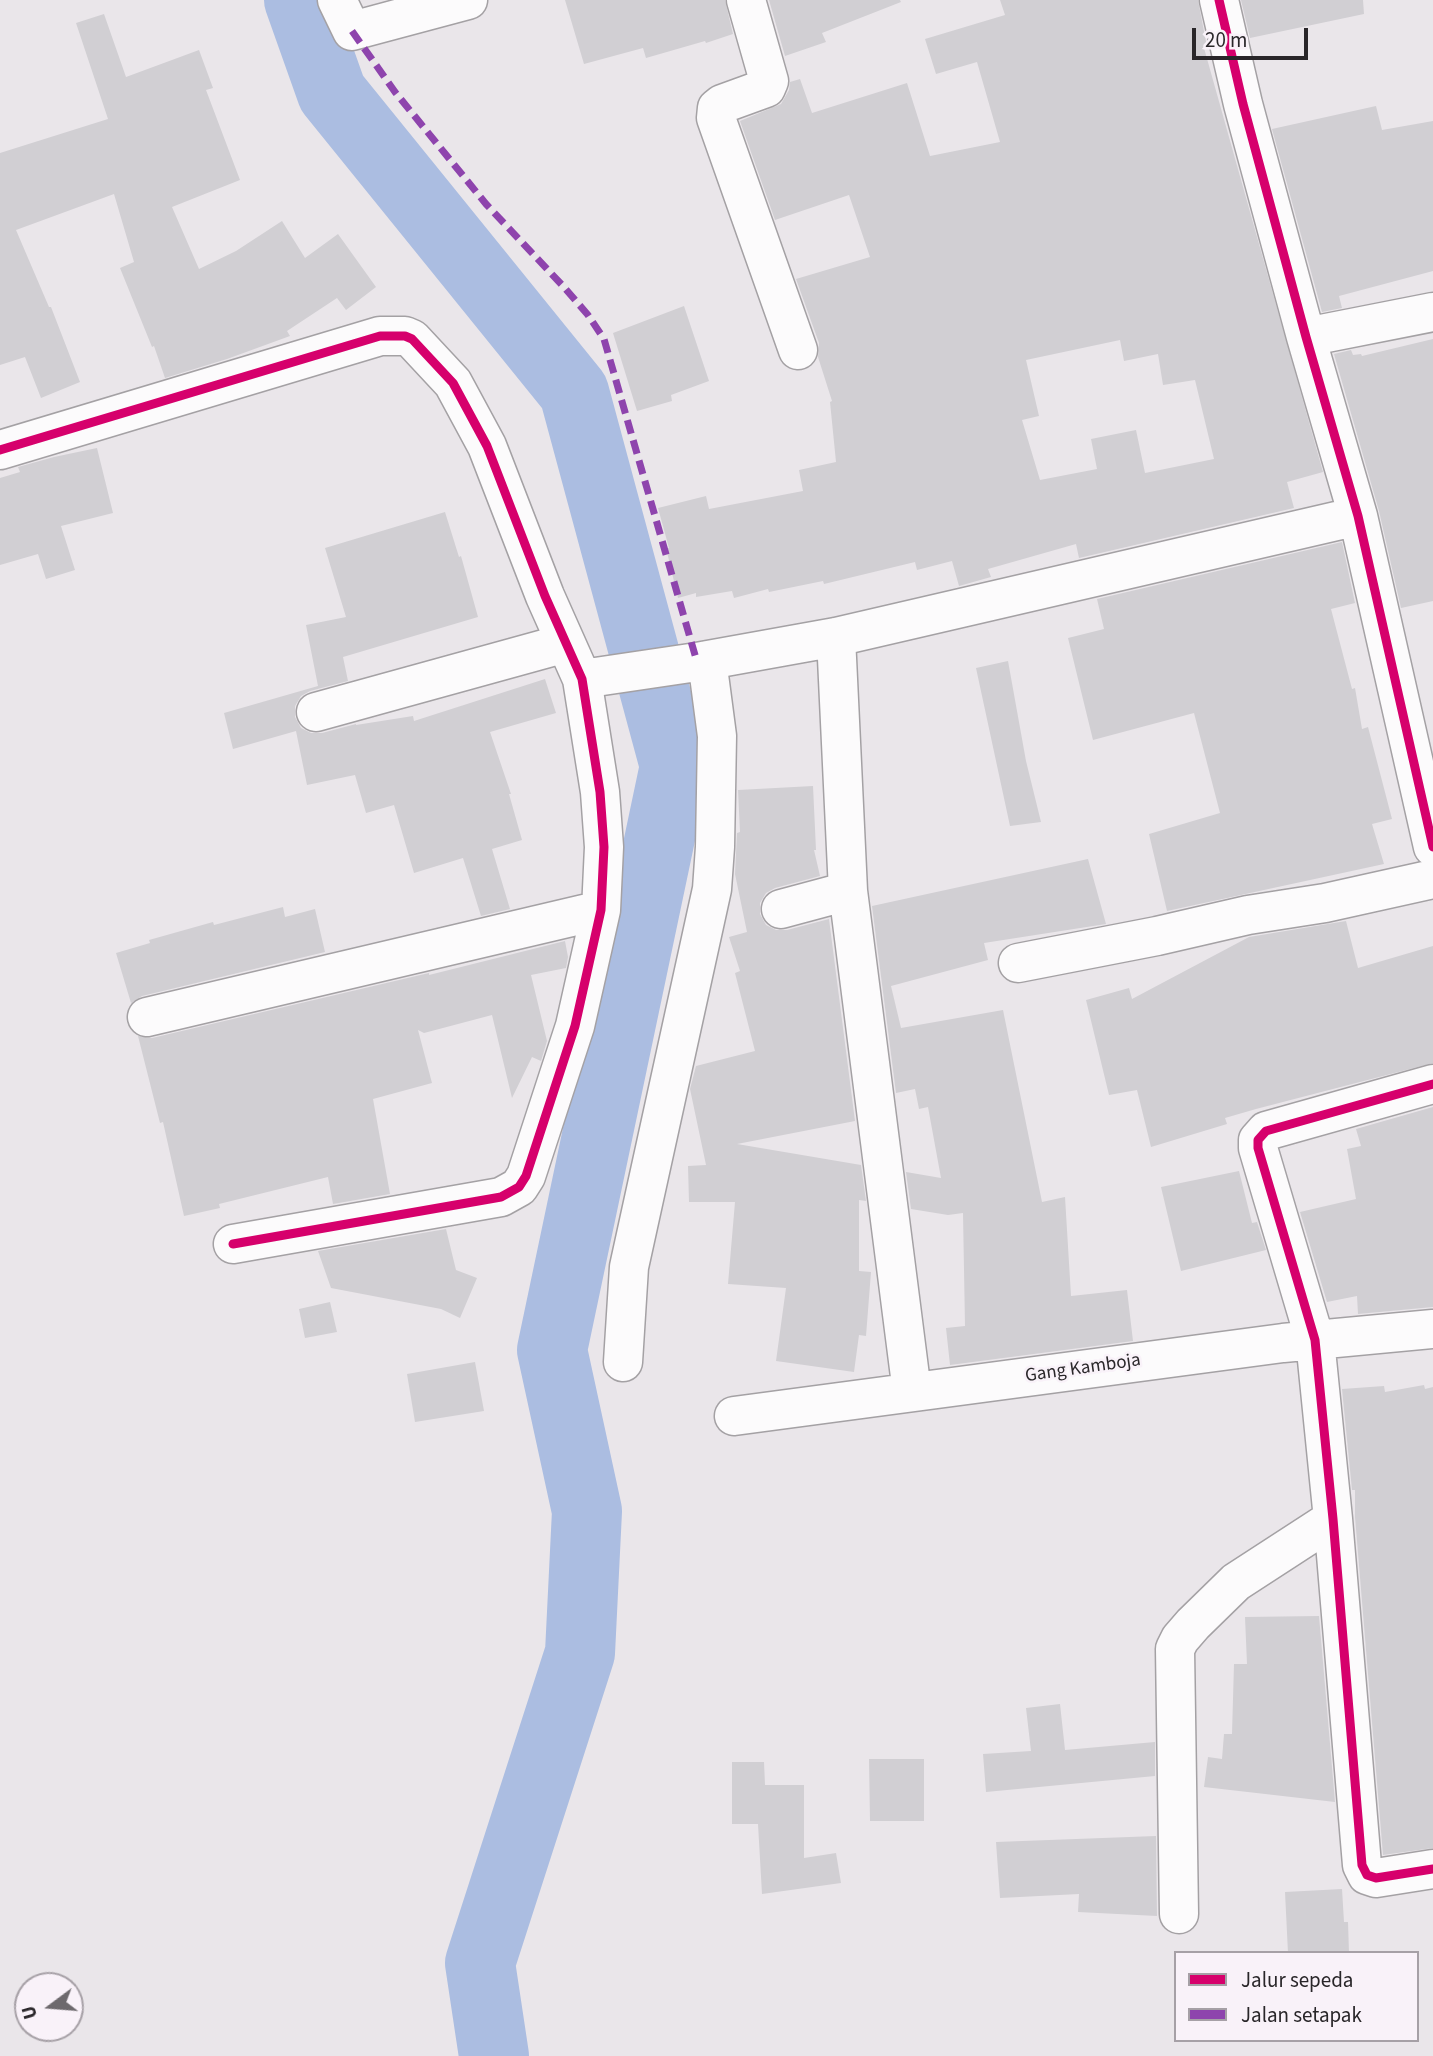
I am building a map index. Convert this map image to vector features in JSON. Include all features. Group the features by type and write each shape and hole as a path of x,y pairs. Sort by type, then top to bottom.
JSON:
{"street":[{"path":"337,0 352,32 468,0"},
{"path":"746,0 769,81 766,88 722,104 717,108 716,118 798,350"},
{"path":"1219,0 1247,117 1306,337 1358,516 1433,848"},
{"path":"1306,337 1433,312"},
{"path":"1,445 380,336 405,336 412,339 453,383 486,446 566,643 592,677 604,847 601,909 575,1026 526,1176 519,1187 501,1197 233,1244"},
{"path":"592,677 836,637 1358,516"},
{"path":"836,637 848,891 912,1392"},
{"path":"316,712 566,643"},
{"path":"623,1362 629,1267 712,889 717,736 696,662"},
{"path":"1018,963 1433,879"},
{"path":"781,909 848,891"},
{"path":"147,1017 601,909"},
{"path":"1433,1084 1266,1131 1259,1136 1258,1148 1315,1340 1364,1869 1370,1877 1376,1878 1433,1869"},
{"name":"Gang Kamboja","path":"734,1416 1315,1340 1433,1329"},
{"path":"1179,1914 1175,1649 1193,1624 1236,1582 1333,1519"}],"building":[{"path":"565,0 725,0 733,34 646,58 643,48 584,64"},
{"path":"769,0 901,2 822,33 826,42 785,56"},
{"path":"1000,0 1198,0 1207,47 1204,48 1323,472 1287,482 1294,508 1079,558 1076,544 988,569 991,577 959,586 952,561 917,570 915,562 824,584 823,581 769,592 768,589 734,598 732,591 696,597 696,593 678,598 658,508 706,496 709,509 803,491 799,470 836,462 832,401 818,357 819,343 796,279 870,257 849,195 775,220 740,121 781,104 789,90 790,82 800,79 812,113 907,83 930,156 1000,142 977,62 936,74 925,39 1005,15","holes":["1120,340 1124,361 1158,354 1163,385 1195,380 1214,459 1145,473 1136,430 1091,439 1097,469 1040,480 1022,420 1039,416 1026,360"]},
{"path":"1241,0 1363,0 1364,14 1250,38"},
{"path":"104,14 126,77 199,50 213,88 206,90 240,180 172,207 199,269 236,251 282,221 305,258 338,234 376,287 346,310 337,298 287,331 290,336 165,378 120,268 134,262 114,194 16,230 51,307 80,382 41,398 25,357 0,365 0,153 108,119 76,23"},
{"path":"1376,106 1382,130 1433,121 1433,271 1339,296 1342,308 1322,312 1272,129"},
{"path":"684,306 709,381 671,395 672,401 637,411 613,333"},
{"path":"1433,339 1433,601 1401,608 1379,511 1334,354 1351,350 1353,355 1362,356"},
{"path":"97,448 113,513 61,526 75,570 46,579 38,554 0,565 0,478 20,472 18,467"},
{"path":"445,512 478,617 343,657 348,681 301,696 295,706 295,717 301,728 311,733 413,716 414,721 545,679 556,713 490,732 511,794 522,840 492,849 510,909 481,916 463,858 414,873 394,805 366,813 355,775 307,785 296,731 233,749 224,713 318,686 306,625 346,617 325,548"},
{"path":"1342,542 1355,603 1331,609 1352,689 1355,688 1362,729 1368,727 1392,819 1372,824 1384,864 1167,911 1149,834 1220,813 1194,713 1093,740 1068,638 1104,629 1097,599"},
{"path":"1008,661 1026,761 1041,822 1010,826 976,668"},
{"path":"813,786 814,850 820,876 766,893 760,903 760,914 766,925 776,930 787,930 829,919 855,1121 737,1144 861,1165 866,1201 859,1200 859,1271 871,1272 866,1336 859,1335 854,1372 776,1361 786,1288 728,1284 735,1202 689,1202 688,1166 706,1165 690,1089 696,1066 755,1051 735,973 740,971 729,937 747,932 735,874 737,833 740,832 738,790"},
{"path":"1088,859 1106,924 984,943 988,960 891,986 901,1028 1003,1010 1042,1202 1065,1197 1071,1296 1127,1290 1133,1341 950,1365 946,1328 965,1326 963,1213 948,1215 911,1209 906,1172 941,1178 928,1107 919,1109 915,1089 896,1093 872,906"},
{"path":"283,907 285,917 315,909 325,952 142,996 131,1003 116,953 150,943 149,940 213,922 214,925"},
{"path":"1346,921 1358,968 1433,946 1433,1063 1225,1118 1227,1124 1151,1147 1137,1090 1109,1095 1086,1000 1129,988 1132,999 1249,937"},
{"path":"565,941 568,957 566,968 531,975 547,1041 541,1061 532,1057 512,1098 492,1015 424,1033 418,1030 432,1083 373,1099 390,1194 333,1204 328,1177 219,1204 220,1208 184,1216 163,1122 160,1123 138,1036 152,1038"},
{"path":"1433,1107 1433,1307 1358,1314 1357,1296 1327,1302 1300,1212 1356,1199 1347,1149 1361,1146 1356,1129"},
{"path":"1239,1171 1252,1223 1257,1222 1266,1250 1181,1271 1161,1187"},
{"path":"446,1229 456,1270 477,1278 460,1318 441,1309 331,1288 318,1251"},
{"path":"330,1302 337,1332 305,1338 299,1309"},
{"path":"475,1362 484,1411 415,1422 407,1374"},
{"path":"1424,1385 1425,1389 1433,1387 1433,1848 1383,1855 1355,1490 1352,1490 1342,1389 1384,1386 1385,1392"},
{"path":"1319,1616 1335,1802 1204,1787 1208,1757 1222,1759 1224,1734 1232,1734 1234,1664 1247,1664 1245,1617"},
{"path":"1060,1704 1065,1750 1155,1742 1155,1776 986,1792 983,1754 1031,1751 1026,1708"},
{"path":"869,1759 924,1759 924,1821 870,1821"},
{"path":"732,1762 764,1762 765,1785 804,1785 804,1858 836,1853 841,1883 762,1894 758,1824 732,1824"},
{"path":"1156,1836 1157,1916 1078,1912 1079,1894 1000,1898 996,1842"},
{"path":"1342,1889 1344,1922 1348,1922 1349,1951 1288,1951 1285,1892"}],"waterway":[{"path":"299,0 332,93 574,392 675,766 552,1350 587,1511 580,1653 480,1963 494,2056"}],"marked path":[{"path":"352,31 395,92 486,204 563,286 604,339 697,662"}],"cycle path":[{"path":"1219,0 1243,104 1358,516 1433,847"},
{"path":"0,450 380,336 405,336 412,339 453,383 487,446 545,596 582,679 600,792 604,847 601,910 575,1026 526,1176 519,1187 501,1197 233,1244"},
{"path":"1433,1084 1266,1131 1258,1140 1258,1148 1315,1340 1362,1865 1367,1875 1376,1878 1433,1869"}]}
